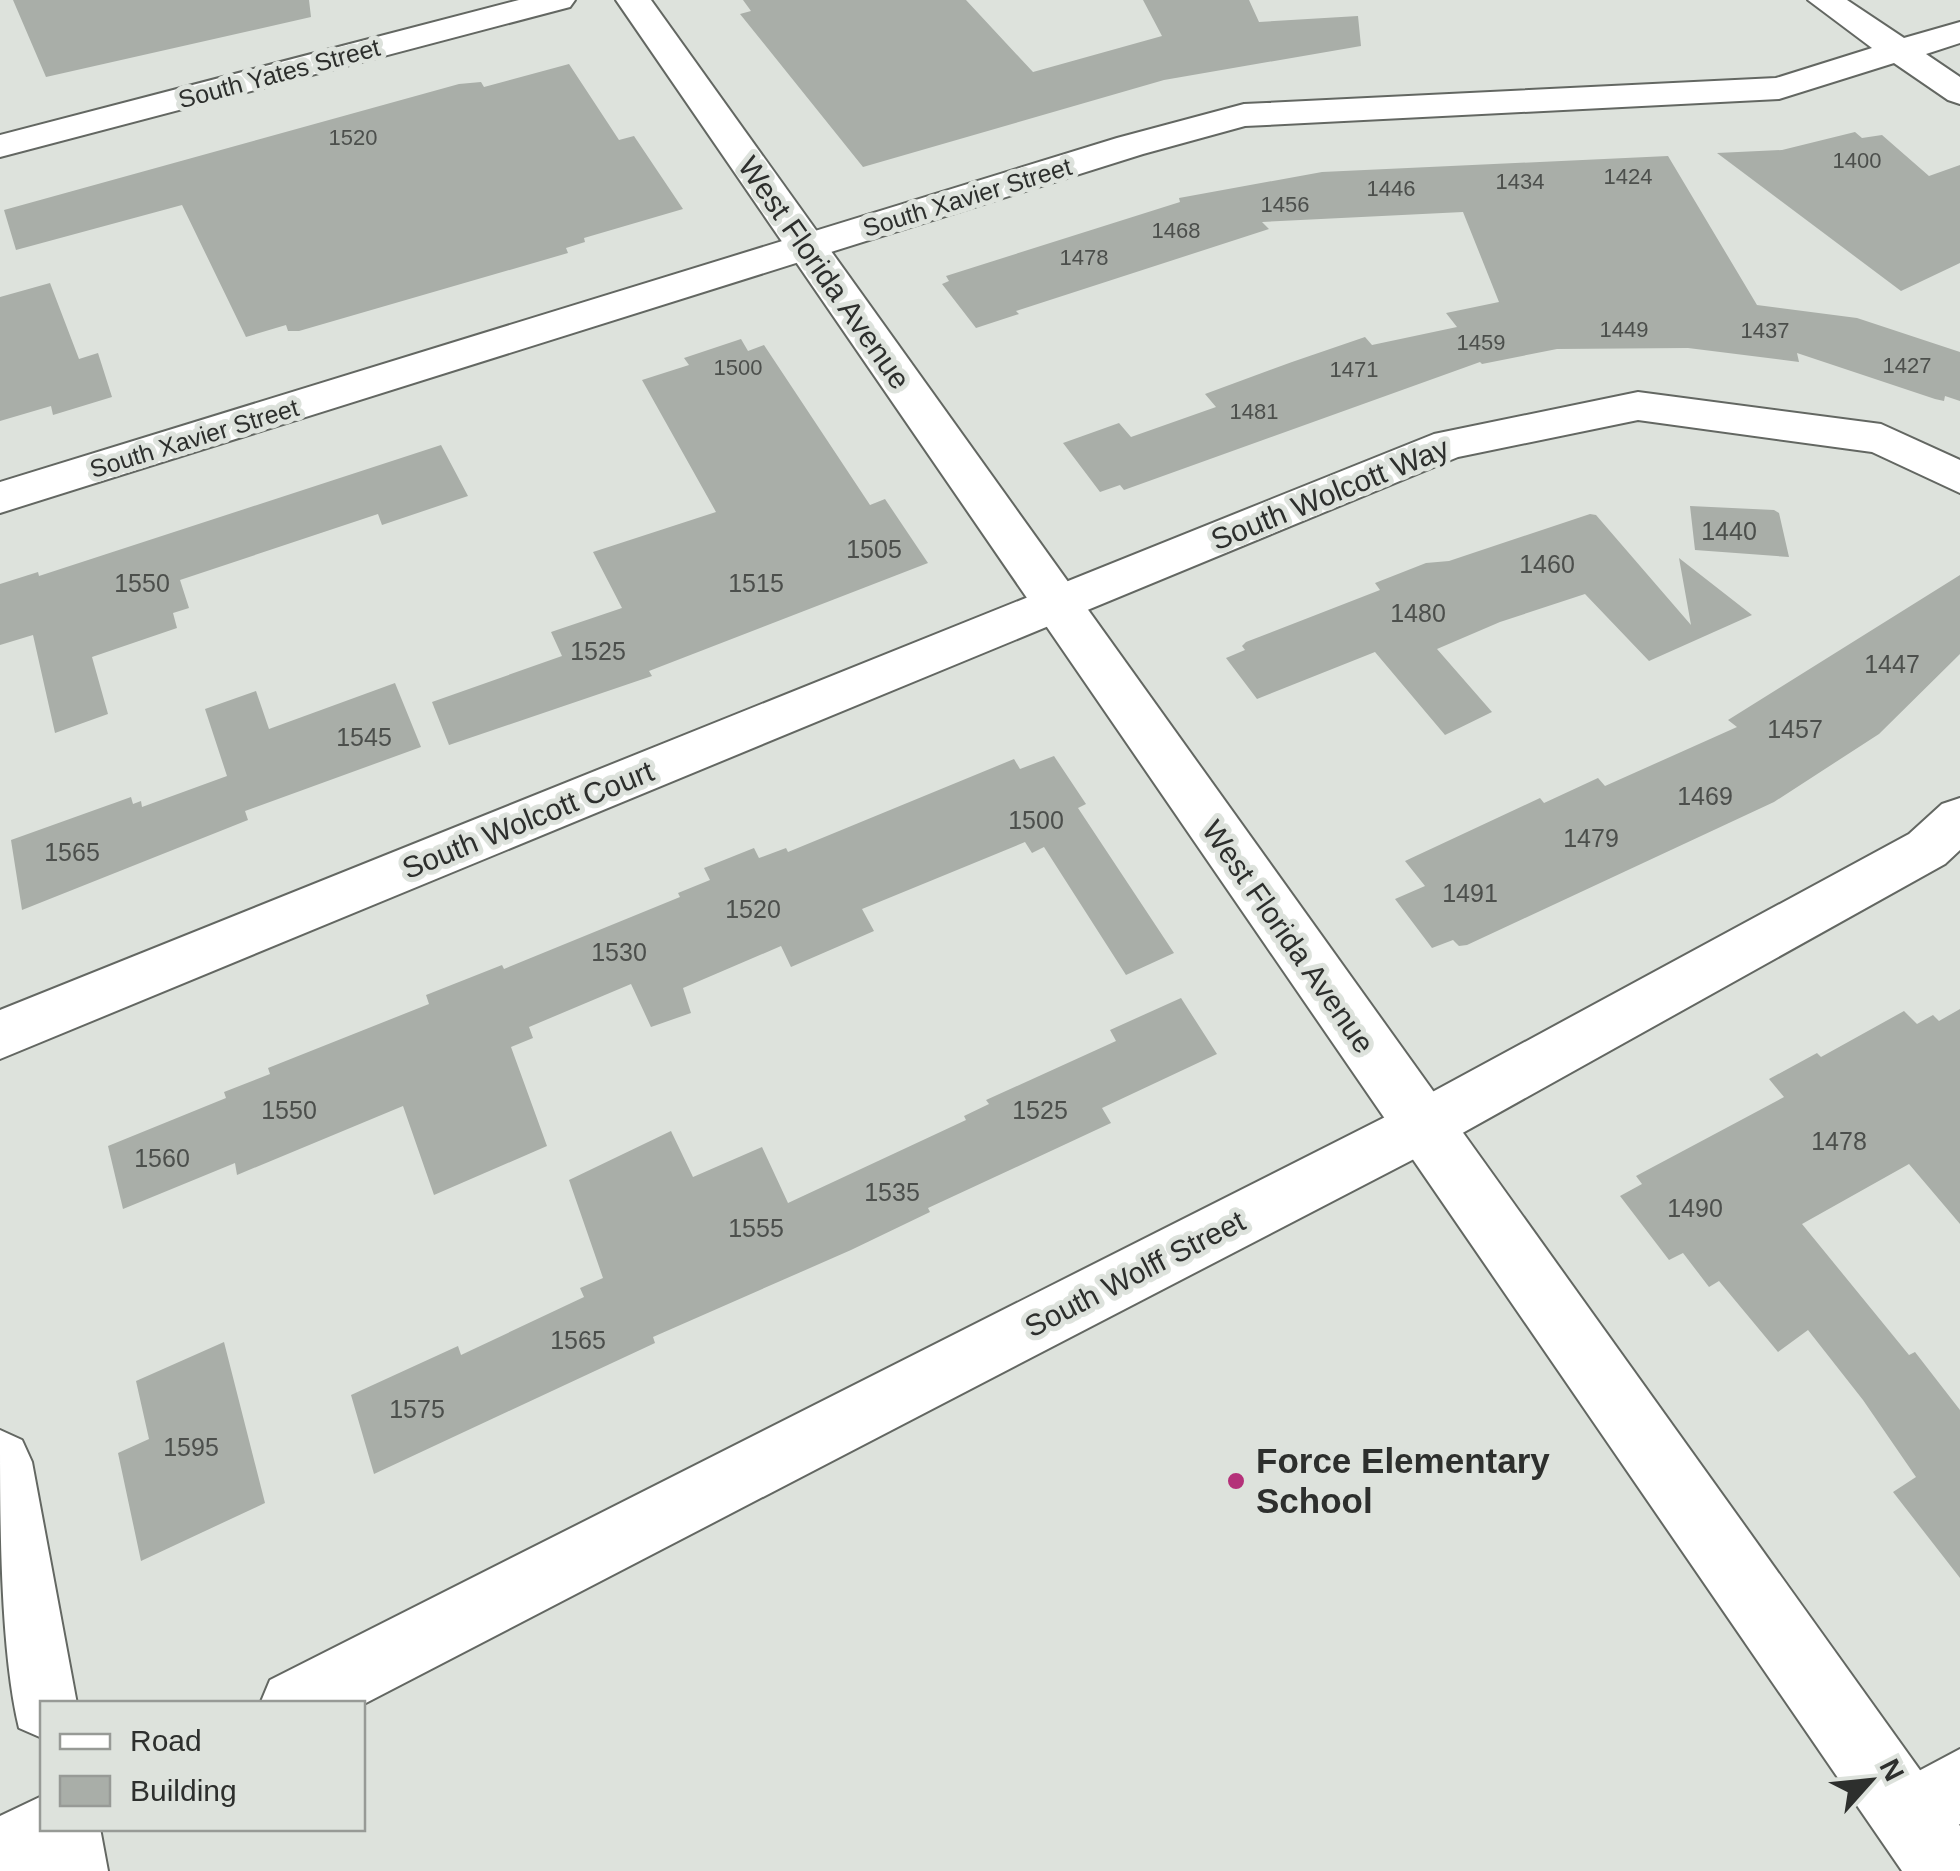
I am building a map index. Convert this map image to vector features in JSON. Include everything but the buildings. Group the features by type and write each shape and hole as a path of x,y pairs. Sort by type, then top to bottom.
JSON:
{"street":[{"name":"South Yates Street","path":"0,146 558,0"},
{"name":"West Florida Avenue","path":"632,0 1421,1126 1934,1800 1948,1871"},
{"path":"1825,0 1960,93"},
{"name":"South Xavier Street","path":"0,498 1130,146 1244,116 1780,88 1960,32"},
{"name":"South Wolcott Way","path":"1056,605 1449,444 1638,406 1881,440 1960,478"},
{"name":"South Wolcott Court","path":"0,1036 1056,605"},
{"name":"South Wolff Street","path":"300,1701 1421,1126 1927,849 1960,819"},
{"path":"0,1462 42,1701"},
{"path":"0,1854 44,1831"},
{"path":"65,1831 72,1871"}],"place":[{"name":"Force Elementary School","path":"1236,1481"}]}
